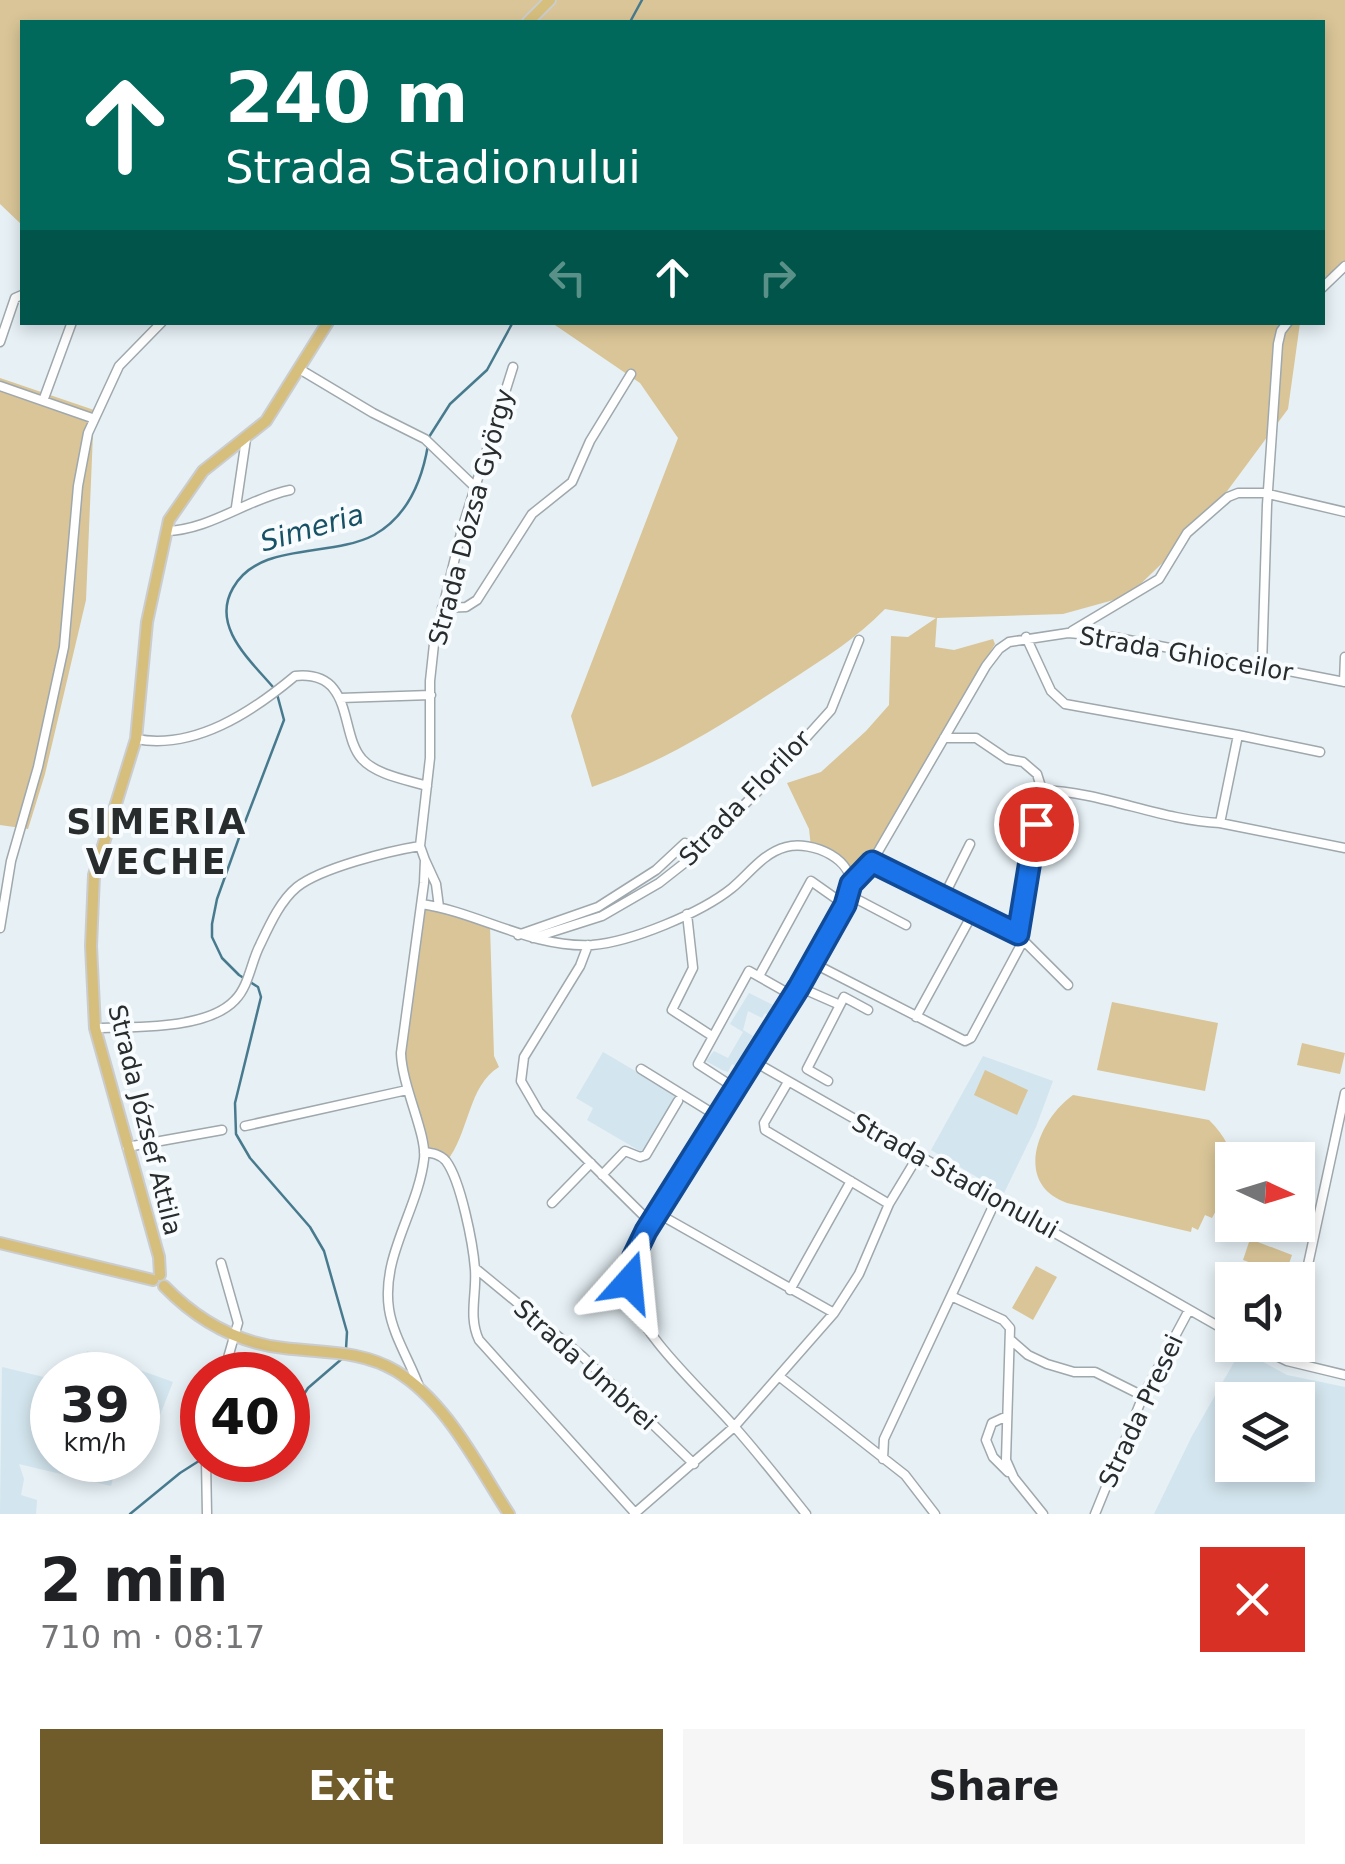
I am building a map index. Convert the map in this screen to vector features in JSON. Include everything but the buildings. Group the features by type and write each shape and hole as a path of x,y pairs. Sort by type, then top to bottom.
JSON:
{"main road":[{"path":"530,20 550,0"},
{"name":"Strada József Attila","path":"159,1281 159,1257 96,1028 92,892 98,860 136,739 147,622 174,509 203,470 266,421 326,325"},
{"path":"0,1243 159,1281 192,1311 236,1336 272,1346 351,1354 383,1364 420,1388 453,1429 506,1509 492,1512"}],"street":[{"path":"1325,285 1345,266"},
{"path":"0,342 20,296"},
{"path":"43,401 71,325"},
{"path":"0,928 11,861 60,669 78,486 92,418 118,366 159,325"},
{"path":"1262,665 1278,344 1286,325"},
{"name":"Strada Dózsa György","path":"420,846 434,644 475,487 513,368"},
{"path":"301,370 373,414 429,442 475,487"},
{"path":"442,608 466,608 478,600 532,514 572,482 590,442 631,374"},
{"path":"0,386 92,418"},
{"path":"236,507 246,440"},
{"path":"166,531 204,524 236,507 290,490"},
{"path":"1068,633 1160,579 1188,533 1215,506 1238,493 1268,494 1345,512"},
{"name":"Strada Ghioceilor","path":"1026,637 1068,633 1113,637 1345,682"},
{"path":"806,1514 655,1339 633,1304 631,1266 651,1222 799,987 845,905 851,884 872,862 999,649 1026,637 1051,690 1065,704 1320,752"},
{"name":"Strada Florilor","path":"533,938 602,916 659,883 687,861 757,792 831,710 859,640"},
{"path":"1345,658 1345,682"},
{"path":"136,739 157,741 216,728 256,708 295,676 302,675 324,682 340,698 362,759 373,767 427,786"},
{"path":"340,698 430,695"},
{"path":"1220,824 1238,736"},
{"path":"813,962 968,1040 1020,938 1042,790 1037,774 1023,762 1007,759 976,738 944,738"},
{"path":"1042,790 1088,795 1197,821 1345,848"},
{"name":"Strada Florilor","path":"518,935 598,907 656,870 685,844"},
{"path":"943,898 970,844"},
{"path":"96,1028 176,1025 228,1006 237,999 266,933 296,888 364,860 420,846 436,884 439,907"},
{"path":"422,904 518,935 588,945 631,936 714,901 765,858 788,846 811,846 826,853 840,862 851,884"},
{"path":"0,858 11,861"},
{"path":"420,1388 390,1317 388,1291 390,1270 424,1152 402,1065 402,1042 425,860"},
{"path":"872,862 1020,938 1068,985"},
{"path":"759,976 811,881 845,905"},
{"path":"849,895 906,925"},
{"path":"916,1017 973,913"},
{"path":"687,914 693,968 672,1010 712,1036"},
{"path":"588,945 580,966 524,1057 520,1073 524,1090 539,1112 651,1222"},
{"path":"734,1088 698,1064 749,971 793,996"},
{"path":"799,987 840,1005"},
{"path":"828,1080 806,1069 844,998 868,1010"},
{"name":"Strada Stadionului","path":"753,1060 1215,1324"},
{"path":"641,1070 717,1116"},
{"path":"788,1082 764,1123 765,1130 890,1204"},
{"path":"246,1126 407,1090"},
{"path":"1310,1262 1341,1129 1345,1093"},
{"path":"602,1175 625,1151 640,1157 646,1155 678,1101"},
{"path":"127,1147 222,1130"},
{"path":"424,1152 437,1154 446,1162 464,1214 475,1268 474,1323 478,1340 634,1514 734,1426 834,1313 859,1274 890,1204 918,1156"},
{"path":"552,1203 591,1164"},
{"path":"790,1290 851,1181"},
{"path":"883,1460 884,1439 996,1200"},
{"path":"658,1213 834,1313"},
{"path":"221,1263 237,1318 231,1352"},
{"name":"Strada Umbrei","path":"475,1268 582,1356 694,1464"},
{"path":"951,1296 1006,1322 1012,1340 1006,1455 1014,1478"},
{"name":"Strada Presei","path":"1095,1514 1143,1396 1190,1310"},
{"path":"1012,1340 1046,1364 1074,1372 1095,1372 1143,1396"},
{"path":"1287,1362 1345,1375"},
{"path":"780,1376 906,1475 935,1514"},
{"path":"1007,1416 992,1423 986,1440 993,1457 1043,1514"},
{"path":"867,1448 884,1439"},
{"path":"206,1482 207,1514"}],"shaded area":[{"path":"0,0 1345,0 1345,265 1325,287 1325,20 20,20 20,223 0,204"},
{"path":"555,325 1300,325 1288,409 1202,525 1128,596 1063,614 937,618 935,647 954,650 993,639 995,644 868,860 846,869 811,847 809,829 787,783 821,772 866,731 889,705 891,636 908,637 936,618 885,609 839,648 716,727 669,754 592,787 571,716 678,438 640,383"},
{"path":"0,378 94,410 86,600 28,829 0,825"},
{"path":"422,904 490,926 494,1056 499,1067 481,1086 446,1162 424,1152 402,1065"},
{"path":"749,993 779,1008 762,1018 748,1011 743,1030 753,1036 736,1066 732,1064 728,1072 706,1061 714,1051 728,1058 743,1032 730,1024"},
{"path":"1112,1002 1218,1023 1205,1091 1097,1070"},
{"path":"1302,1043 1345,1053 1340,1074 1297,1065"},
{"path":"603,1052 678,1096 645,1154 587,1120 593,1108 576,1098"},
{"path":"983,1056 1053,1081 1004,1193 931,1150"},
{"path":"985,1070 1028,1090 1017,1115 974,1095"},
{"path":"1073,1095 1209,1120 1226,1142 1215,1142 1212,1218 1205,1215 1198,1230 1192,1227 1191,1232 1067,1203 1050,1194 1040,1182 1036,1152 1049,1120"},
{"path":"1249,1242 1292,1255 1290,1262 1243,1260"},
{"path":"1036,1266 1057,1277 1033,1320 1012,1308"},
{"path":"1234,1362 1263,1362 1287,1375 1345,1387 1345,1514 1154,1514 1215,1396 1215,1482 1315,1482 1315,1382 1223,1382"},
{"path":"2,1367 30,1374 30,1467 19,1464 24,1479 21,1495 37,1500 36,1514 0,1514"},
{"path":"160,1377 173,1382 160,1415"}],"waterway":[{"name":"Simeria","path":"631,20 642,0"},
{"name":"Simeria","path":"429,437 450,404 487,370 511,325"},
{"name":"Simeria","path":"273,687 244,653 230,629 227,602 233,588 260,563 357,542 386,527 412,496 428,445"},
{"name":"Simeria","path":"277,694 284,720 217,899 212,937 222,958 258,987 261,997 235,1103 236,1134 250,1158 310,1227 324,1251 347,1332 346,1349"},
{"name":"Simeria","path":"310,1386 344,1357"},
{"name":"Simeria","path":"130,1514 180,1473"}],"district":[{"name":"SIMERIA VECHE","path":"157,842"}],"route":[{"path":"629,1282 633,1258 646,1231 799,987 845,905 851,884 872,862 1018,934 1036,824"}]}
